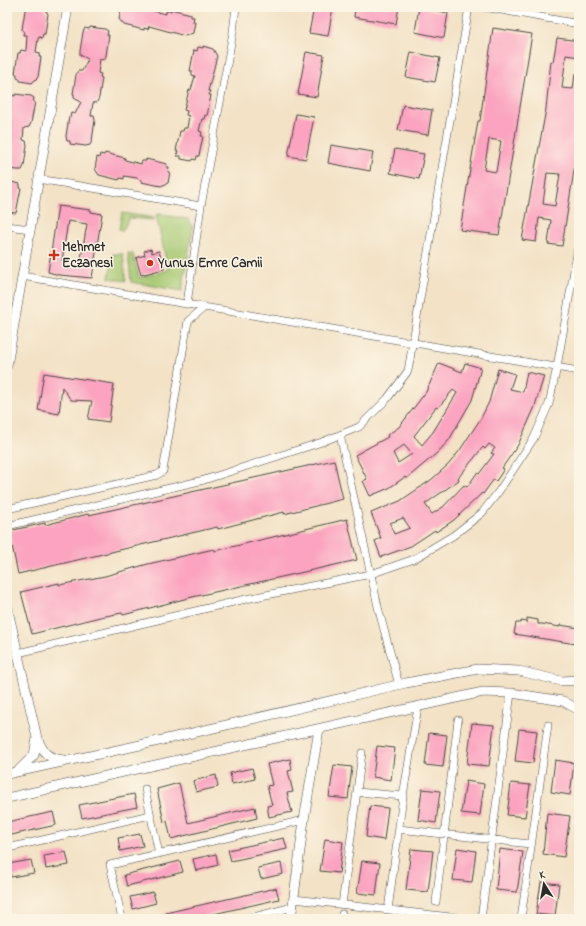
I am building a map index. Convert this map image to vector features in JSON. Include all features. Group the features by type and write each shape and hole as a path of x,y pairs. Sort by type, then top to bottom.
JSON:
{"main road":[{"path":"7,366 68,7"},
{"path":"7,606 38,738 43,752 53,759 69,760"},
{"path":"7,774 400,685 478,669 519,671 561,681 579,680"},
{"path":"7,798 483,692 511,693 563,701 579,710"},
{"path":"291,919 304,820 319,729"},
{"path":"16,772 34,755 38,738"}],"street":[{"path":"187,304 201,206 234,32 236,7"},
{"path":"7,526 204,480 340,435 359,427 387,399 408,371 469,7"},
{"path":"484,7 579,24"},
{"path":"38,179 201,206"},
{"path":"7,226 30,229"},
{"path":"18,653 246,599 371,574 414,559 454,534 482,513 518,464 534,438 549,404 579,242"},
{"path":"22,276 579,371"},
{"path":"7,509 157,475 163,471 188,321 205,307"},
{"path":"340,435 371,574 400,685"},
{"path":"481,919 511,693"},
{"path":"388,910 403,796 418,707"},
{"path":"436,902 458,720"},
{"path":"521,919 530,844 548,724"},
{"path":"342,905 362,753"},
{"path":"145,789 159,854"},
{"path":"357,792 403,796"},
{"path":"8,848 150,815"},
{"path":"122,919 110,865 304,820"},
{"path":"399,829 530,844"},
{"path":"245,919 293,903 342,905 434,917 468,919"}],"green space":[{"path":"122,213 154,218 154,220 129,218 122,232 119,229"},
{"path":"159,214 188,219 193,227 182,291 131,282 128,253 133,254 139,278 168,270 156,215"},
{"path":"113,254 123,254 126,281 109,278"}],"building":[{"path":"28,7 43,7 48,14 45,34 43,34 42,38 39,37 38,39 36,52 40,53 39,57 41,57 38,77 32,83 20,81 20,79 17,78 17,74 15,74 18,53 20,53 21,50 26,51 27,35 23,35 24,31 22,30 25,10 27,10"},
{"path":"122,7 150,7 149,10 166,14 166,11 171,11 171,9 191,14 191,17 194,17 193,22 195,22 193,33 185,36 149,26 148,29 144,28 144,30 124,25 119,19"},
{"path":"314,7 333,7 328,36 309,33"},
{"path":"355,7 399,7 396,24 354,17"},
{"path":"419,7 448,13 444,38 415,32"},
{"path":"90,27 105,29 108,31 107,35 109,35 106,56 104,60 100,59 98,73 101,74 100,77 102,78 99,98 97,102 93,103 91,116 94,116 95,120 92,141 90,145 86,146 70,144 70,141 67,141 66,136 69,117 70,118 71,113 75,114 81,102 74,98 73,94 76,75 78,71 82,71 88,59 80,55 80,51 83,32 85,28 89,29"},
{"path":"493,28 532,34 499,235 460,230 478,121 480,121","holes":["489,139 501,141 496,172 484,170"]},
{"path":"557,38 579,41 579,57 566,55 562,88 573,89 575,74 579,74 579,139 562,246 548,244 551,220 539,218 536,242 522,240 546,109 551,61 553,62","holes":["547,173 560,174 555,206 543,204"]},
{"path":"203,46 213,49 217,56 208,91 210,91 209,95 211,95 207,116 205,115 204,119 202,119 199,131 202,132 201,136 203,136 199,156 197,156 196,160 193,159 192,161 181,159 181,156 177,156 178,151 176,151 180,131 187,128 189,116 186,115 187,111 184,110 189,90 191,90 195,76 192,75 192,71 190,71 194,50 197,51 198,47 203,48"},
{"path":"306,52 324,55 317,97 298,94"},
{"path":"411,52 440,58 435,82 406,77"},
{"path":"15,94 31,96 34,98 33,102 35,102 31,123 29,127 24,128 23,140 26,141 27,145 22,170 7,169 7,138 12,126 7,123 7,108 10,95 15,96"},
{"path":"403,105 432,110 428,135 398,130"},
{"path":"296,114 314,117 306,159 288,156"},
{"path":"331,145 373,152 370,171 328,163"},
{"path":"395,149 424,154 419,179 390,173"},
{"path":"105,153 141,164 142,161 146,161 146,159 167,164 166,167 169,167 168,172 170,172 168,183 161,186 141,182 141,180 137,178 124,176 124,179 120,178 119,180 99,175 95,169 97,157 99,158 100,154 104,155"},
{"path":"7,181 20,184 21,188 16,213 7,212"},
{"path":"58,206 91,210 91,212 102,214 92,278 59,275 48,272","holes":["68,221 87,224 80,264 62,261"]},
{"name":"Yunus Emre Camii","path":"151,249 152,253 159,251 164,269 141,275 136,258 145,255 144,251"},
{"path":"439,363 462,372 465,363 481,368 472,400 449,440 437,453 406,479 405,477 389,488 370,496 363,481 367,479 355,455 388,437 387,435 399,427 426,392","holes":["453,390 457,393 433,432 422,445 414,436 436,407 438,408","404,445 412,454 398,463 393,453"]},
{"path":"498,369 515,374 510,389 523,392 527,372 544,376 534,409 518,445 502,468 504,469 496,481 494,479 483,494 482,493 454,520 436,532 435,530 411,546 381,557 375,541 381,538 371,513 400,501 431,480 449,464 481,418 489,402","holes":["489,444 495,448 491,453 494,454 479,474 477,473 467,487 464,485 443,507 432,514 425,504 459,480 458,478 483,447 485,449","403,518 410,528 394,534 390,523"]},
{"path":"44,373 114,384 109,422 88,419 92,401 71,400 62,387 59,414 38,410"},
{"path":"334,460 343,499 284,514 284,512 218,529 217,527 18,574 9,531 45,523 45,525 88,514"},
{"path":"347,519 357,560 188,598 123,615 122,613 100,617 32,634 21,592 59,583 59,585 105,576 148,564 214,549 215,551"},
{"path":"527,618 538,620 538,624 579,628 576,644 514,634 516,623 521,623 521,621 527,622"},
{"path":"472,723 494,725 489,766 467,764"},
{"path":"519,729 537,731 533,763 515,761"},
{"path":"429,733 447,735 443,767 425,765"},
{"path":"377,746 395,748 391,780 373,777"},
{"path":"290,759 292,770 288,771 293,792 287,793 292,812 269,817 267,806 272,805 267,786 272,785 267,764"},
{"path":"555,760 574,763 570,795 551,792"},
{"path":"334,765 352,767 348,799 329,797"},
{"path":"252,768 255,779 232,784 230,773"},
{"path":"216,775 218,787 196,792 193,781"},
{"path":"466,781 484,784 480,815 461,813"},
{"path":"179,783 188,823 255,807 257,818 171,839 167,821 164,822 157,789"},
{"path":"511,783 530,785 525,817 507,815"},
{"path":"422,789 440,791 436,823 418,820"},
{"path":"134,794 137,807 82,818 79,805"},
{"path":"370,806 388,808 384,840 366,837"},
{"path":"53,812 56,825 7,836 7,822"},
{"path":"547,813 570,816 564,857 543,854"},
{"path":"140,834 143,846 120,851 118,838"},
{"path":"284,838 287,849 231,861 228,850"},
{"path":"325,839 343,842 339,873 320,871"},
{"path":"457,848 476,851 472,882 453,880"},
{"path":"411,849 433,851 428,892 406,890"},
{"path":"500,849 523,852 517,892 496,890"},
{"path":"66,852 69,865 46,869 44,856"},
{"path":"216,854 218,865 196,871 193,859"},
{"path":"31,860 34,873 11,877 8,864"},
{"path":"180,861 183,872 127,886 124,875"},
{"path":"362,861 380,863 376,895 357,893"},
{"path":"281,863 283,874 261,879 258,868"},
{"path":"541,882 559,884 555,916 536,914"},
{"path":"276,888 279,899 192,919 166,919 165,913"},
{"path":"153,892 156,903 133,909 130,897"}],"place":[{"name":"Mehmet Eczanesi","path":"54,255"},
{"name":"Yunus Emre Camii","path":"150,263"}]}
